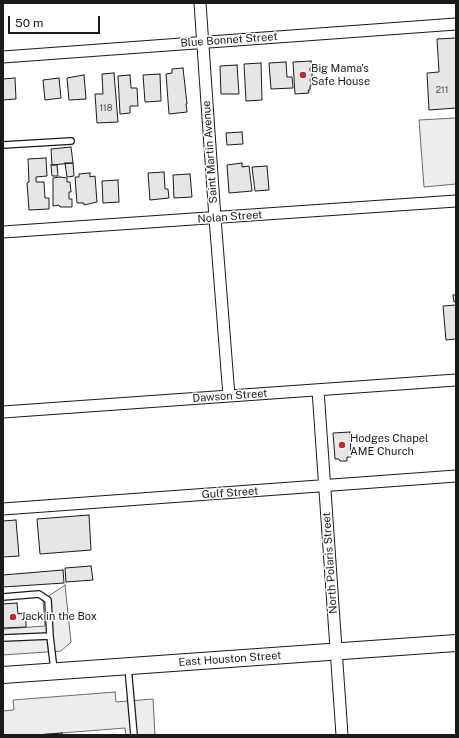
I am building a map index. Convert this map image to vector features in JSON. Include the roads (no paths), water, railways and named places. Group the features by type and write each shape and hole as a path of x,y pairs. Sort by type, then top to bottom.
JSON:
{"main road":[{"name":"East Houston Street","path":"3,675 456,643"}],"street":[{"name":"Saint Martin Avenue","path":"200,3 229,396"},
{"name":"Blue Bonnet Street","path":"3,57 456,24"},
{"name":"Nolan Street","path":"3,232 456,201"},
{"name":"Dawson Street","path":"3,412 456,380"},
{"name":"North Polaris Street","path":"318,390 342,735"},
{"name":"Gulf Street","path":"3,509 456,476"}],"lane":[{"path":"3,145 71,141"},
{"path":"3,597 38,594 48,600 54,672"},
{"path":"3,638 50,636"},
{"path":"128,666 134,735"}],"place":[{"name":"Big Mama's Safe House","path":"303,75"},
{"name":"Hodges Chapel AME Church","path":"342,445"},
{"name":"Jack in the Box","path":"13,617"}]}
